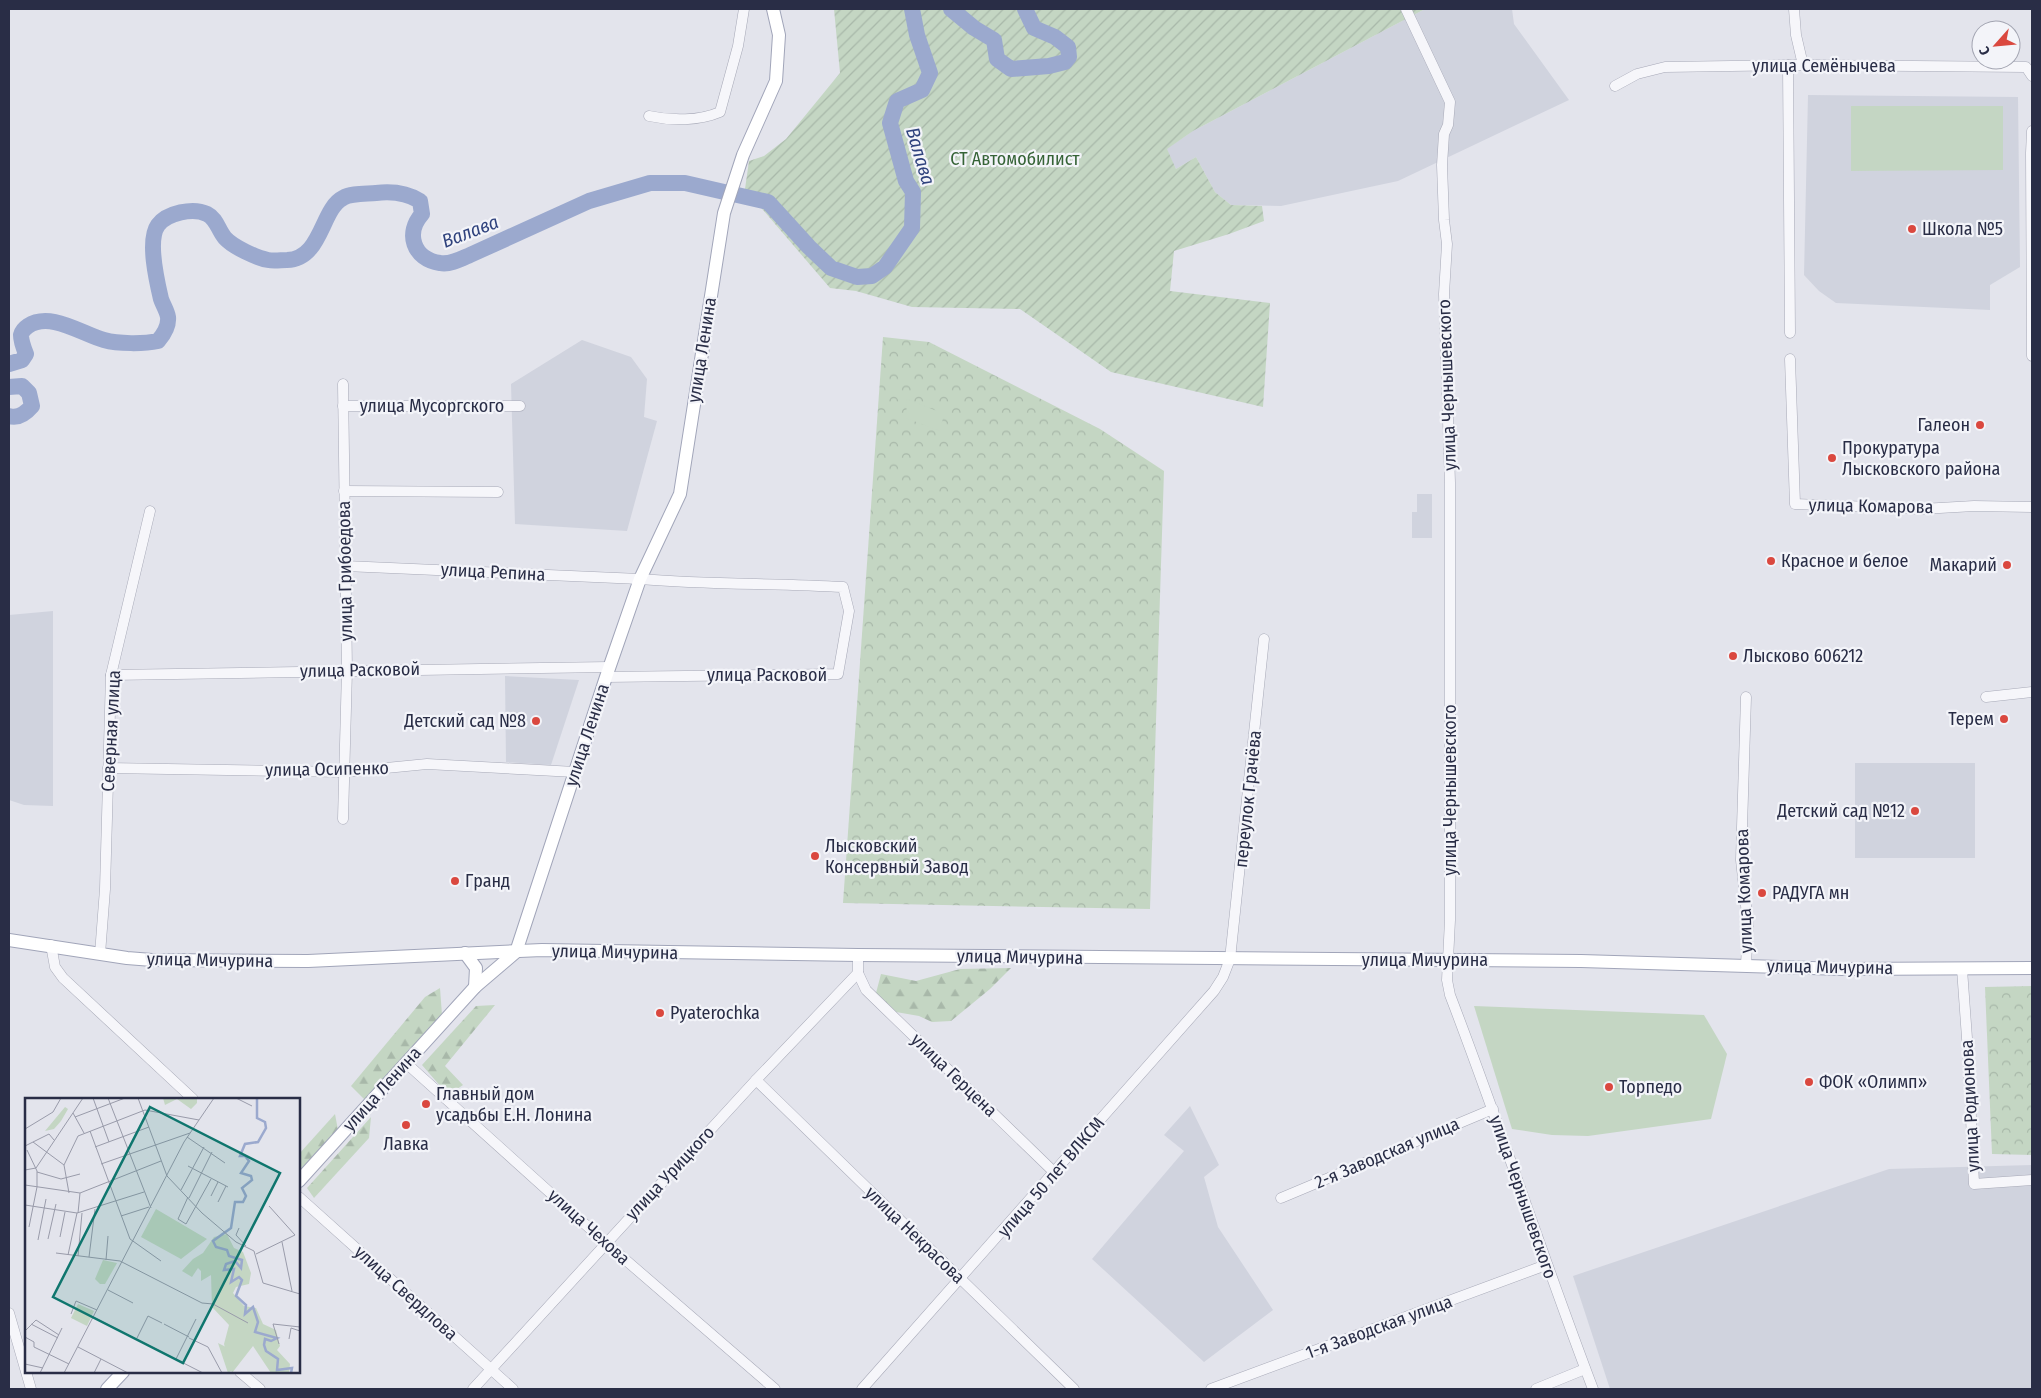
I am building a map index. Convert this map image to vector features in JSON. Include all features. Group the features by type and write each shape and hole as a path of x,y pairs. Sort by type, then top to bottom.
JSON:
{"main road":[{"name":"улица Ленина","path":"300,1180 475,987 516,952 607,672 640,579 680,494 724,213 743,155 776,81 779,36 773,9"},
{"name":"улица Мичурина","path":"9,940 152,960 308,961 542,950 858,956 1581,961 1843,969 2032,968"},
{"path":"465,953 476,968 475,987"},
{"path":"107,1389 122,1373"}],"street":[{"path":"649,116 666,120 708,117 720,112 738,46 744,9"},
{"name":"улица Чернышевского","path":"1406,9 1450,102 1448,125 1444,134 1442,166 1447,244 1444,294 1450,483 1447,980 1450,995 1493,1109 1546,1265 1593,1389"},
{"path":"1794,9 1796,35 1803,64"},
{"name":"улица Семёнычева","path":"1614,86 1637,74 1664,67 1803,64 2026,67 2032,76"},
{"path":"1788,65 1790,333"},
{"path":"2032,131 2032,356"},
{"name":"улица Комарова","path":"1790,359 1795,504 1922,509 1974,506 2032,506"},
{"name":"улица Грибоедова","path":"343,384 347,670 344,819"},
{"name":"улица Мусоргского","path":"343,406 520,406"},
{"path":"344,491 498,492"},
{"name":"Северная улица","path":"100,954 105,888 111,674 150,512"},
{"name":"улица Репина","path":"345,566 640,579 684,583 794,584 843,587 849,611 838,674"},
{"name":"переулок Грачёва","path":"1230,959 1264,639"},
{"name":"улица Расковой","path":"111,674 347,670 838,674"},
{"path":"1986,697 2032,692"},
{"name":"улица Комарова","path":"1746,697 1740,860 1748,924 1746,965"},
{"name":"улица Осипенко","path":"108,768 345,772 427,764 575,772"},
{"path":"51,945 55,966 63,978 192,1098"},
{"path":"858,956 858,973"},
{"name":"улица 50 лет ВЛКСМ","path":"862,1389 1214,991 1223,977 1230,959"},
{"name":"улица Родионова","path":"1962,969 1974,1184 2032,1180"},
{"name":"улица Урицкого","path":"473,1389 756,1080 858,973"},
{"name":"улица Герцена","path":"858,973 866,990 1055,1173"},
{"name":"улица Чехова","path":"406,1063 606,1243 775,1389"},
{"name":"улица Некрасова","path":"756,1080 1074,1389"},
{"name":"2-я Заводская улица","path":"1281,1198 1493,1109"},
{"name":"улица Свердлова","path":"300,1198 513,1389"},
{"name":"1-я Заводская улица","path":"1211,1389 1546,1265"},
{"path":"9,1313 25,1368"},
{"path":"1536,1389 1585,1369"},
{"path":"26,1373 31,1389"},
{"path":"241,1373 260,1389"}],"shaded area":[{"path":"1425,9 1512,9 1514,24 1569,100 1398,181 1281,206 1231,205 1215,192 1196,157 1176,169 1166,149 1193,131"},
{"name":"Школа №5","path":"1808,95 2018,97 2020,267 1990,285 1990,310 1836,303 1819,291 1804,275"},
{"path":"582,340 631,357 647,379 644,417 657,421 627,531 515,524 511,384"},
{"path":"1417,494 1432,494 1432,538 1412,538 1412,512 1417,512"},
{"path":"53,611 53,806 24,805 9,800 9,615"},
{"name":"Детский сад №8","path":"505,676 579,680 551,765 506,762"},
{"name":"Детский сад №12","path":"1855,763 1975,763 1975,858 1855,858"},
{"path":"1190,1106 1219,1165 1204,1177 1218,1227 1273,1310 1204,1362 1092,1259 1184,1151 1164,1135"},
{"path":"2032,1165 2032,1389 1610,1389 1573,1276 1889,1169"}],"green space":[{"name":"СТ Автомобилист","path":"834,9 1425,9 1193,131 1167,149 1176,169 1196,157 1215,192 1231,205 1262,206 1264,221 1174,251 1170,291 1270,303 1263,407 1111,372 1020,309 912,307 856,291 830,288 745,189 749,161 764,156 786,139 840,73"},
{"path":"1851,106 2003,106 2003,170 1851,171"},
{"path":"883,337 929,342 1100,429 1164,471 1150,909 843,903"},
{"path":"907,399 937,411 943,418 940,431 906,418"},
{"path":"1011,968 990,989 951,1021 932,1022 919,1016 896,1012 876,993 881,974 916,981 960,969"},
{"path":"2032,986 2032,1155 1992,1154 1985,987"},
{"path":"440,988 442,1015 365,1100 351,1086 425,997"},
{"path":"495,1005 445,1066 463,1085 448,1095 422,1065 476,1006"},
{"name":"Торпедо","path":"1474,1006 1704,1015 1727,1054 1711,1119 1588,1136 1552,1135 1512,1129"},
{"path":"335,1114 338,1130 300,1172 300,1153"},
{"path":"371,1117 369,1138 314,1198 307,1188"}],"waterway":[{"name":"Валава","path":"9,364 22,360 26,354 21,334 27,327 37,322 56,322 95,337 116,342 146,343 158,341 166,330 168,317 161,299 155,272 153,240 158,225 162,221 174,214 188,211 201,212 210,216 225,238 245,252 268,260 287,260 299,257 307,251 320,233 330,212 343,198 359,194 399,193 420,201 422,214 417,221 413,237 418,251 431,261 444,263 463,258 589,201 650,183 685,183 768,202 831,268 857,277 872,276 885,267 912,228 913,192 906,181 890,123 897,101 922,90 930,73 917,35 912,9"},
{"name":"Валава","path":"951,9 974,28 994,40 997,59 1011,69 1049,66 1065,62 1069,57 1068,47 1055,37 1034,28 1025,9"},
{"name":"Валава","path":"9,387 22,386 29,393 32,406 22,415 16,417 9,416"}],"place":[{"name":"Школа №5","path":"1912,229"},
{"name":"Галеон","path":"1980,425"},
{"name":"Прокуратура Лысковского района","path":"1832,458"},
{"name":"Красное и белое","path":"1771,561"},
{"name":"Макарий","path":"2007,565"},
{"name":"Лысково 606212","path":"1733,656"},
{"name":"Терем","path":"2004,719"},
{"name":"Детский сад №8","path":"536,721"},
{"name":"Детский сад №12","path":"1915,811"},
{"name":"Лысковский Консервный Завод","path":"815,856"},
{"name":"Гранд","path":"455,881"},
{"name":"РАДУГА мн","path":"1762,893"},
{"name":"Pyaterochka","path":"660,1013"},
{"name":"ФОК «Олимп»","path":"1809,1082"},
{"name":"Торпедо","path":"1609,1087"},
{"name":"Главный дом усадьбы Е.Н. Лонина","path":"426,1104"},
{"name":"Лавка","path":"406,1125"}]}
